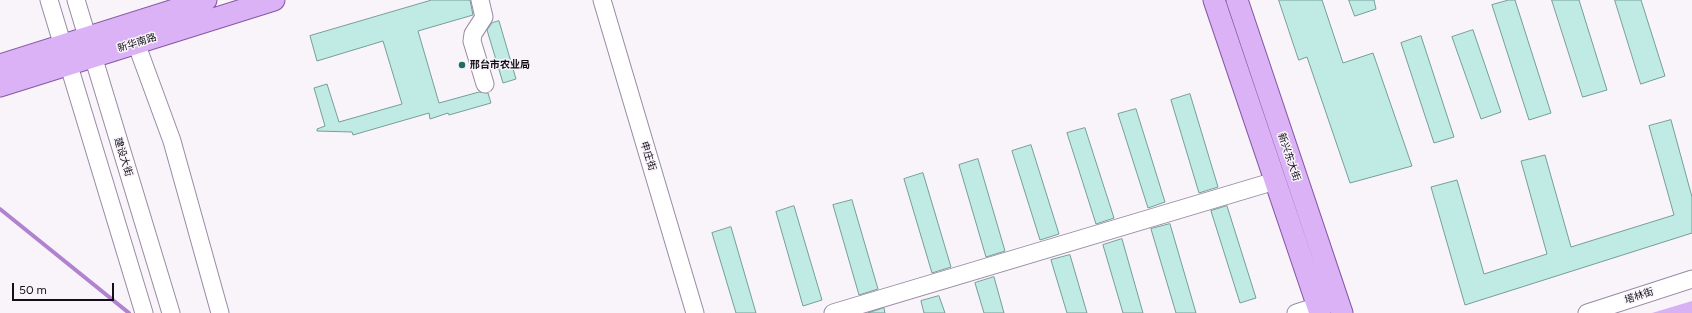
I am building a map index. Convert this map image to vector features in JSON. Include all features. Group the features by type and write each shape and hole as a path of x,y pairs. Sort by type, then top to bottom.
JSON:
{"main road":[{"name":"新华南路","path":"0,65 206,0"},
{"name":"新华南路","path":"0,86 274,0"},
{"name":"新兴东大街","path":"1214,0 1319,310"},
{"name":"新兴东大街","path":"1237,0 1342,313"}],"street":[{"path":"49,0 143,311"},
{"name":"建设大街","path":"76,0 171,313"},
{"path":"480,0 484,17 473,34 472,41 485,84"},
{"name":"申庄街","path":"602,0 695,313"},
{"path":"136,43 172,141 220,313"},
{"path":"834,313 1275,181"},
{"name":"塔林街","path":"1592,312 1692,279"},
{"path":"1296,313 1319,310"}],"shaded area":[{"path":"1692,301 1692,313 1652,313"}],"building":[{"path":"432,0 470,0 473,15 418,31 439,103 479,92 488,93 491,103 449,115 448,113 430,119 429,113 353,135 352,132 317,131 317,129 325,126 314,88 327,84 339,122 402,104 383,41 317,61 310,36"},
{"path":"1279,0 1322,0 1343,63 1373,53 1412,166 1350,183 1307,57 1299,60"},
{"path":"1349,0 1374,0 1376,9 1355,16"},
{"path":"1509,0 1515,0 1551,113 1529,120 1492,5"},
{"path":"1552,0 1579,0 1607,90 1583,97"},
{"path":"1615,0 1641,0 1665,76 1641,84"},
{"path":"499,21 516,79 503,83 487,30 492,23"},
{"path":"1473,30 1501,112 1481,119 1452,37"},
{"path":"1421,36 1454,137 1434,143 1401,43"},
{"path":"1190,94 1218,187 1199,193 1171,100"},
{"path":"1136,109 1165,202 1148,208 1118,114"},
{"path":"1671,120 1692,197 1692,233 1465,305 1431,187 1457,180 1484,274 1547,254 1521,161 1545,155 1571,247 1674,215 1649,126"},
{"path":"1085,128 1114,218 1096,224 1067,133"},
{"path":"1031,145 1059,234 1040,240 1012,151"},
{"path":"978,159 1005,251 986,257 959,165"},
{"path":"923,173 951,267 932,273 904,179"},
{"path":"852,200 878,289 859,295 833,205"},
{"path":"794,206 822,300 803,306 776,212"},
{"path":"1227,206 1256,298 1240,303 1211,211"},
{"path":"1170,224 1196,313 1176,313 1151,229"},
{"path":"731,227 756,313 736,313 712,233"},
{"path":"1122,239 1143,313 1123,313 1103,245"},
{"path":"1070,255 1087,313 1067,313 1051,260"},
{"path":"994,277 1004,313 984,313 975,283"},
{"path":"939,296 945,313 924,313 921,301"},
{"path":"884,308 885,313 868,313"}],"waterway":[{"path":"0,209 129,313"}],"place":[{"name":"邢台市农业局","path":"462,65"}]}
